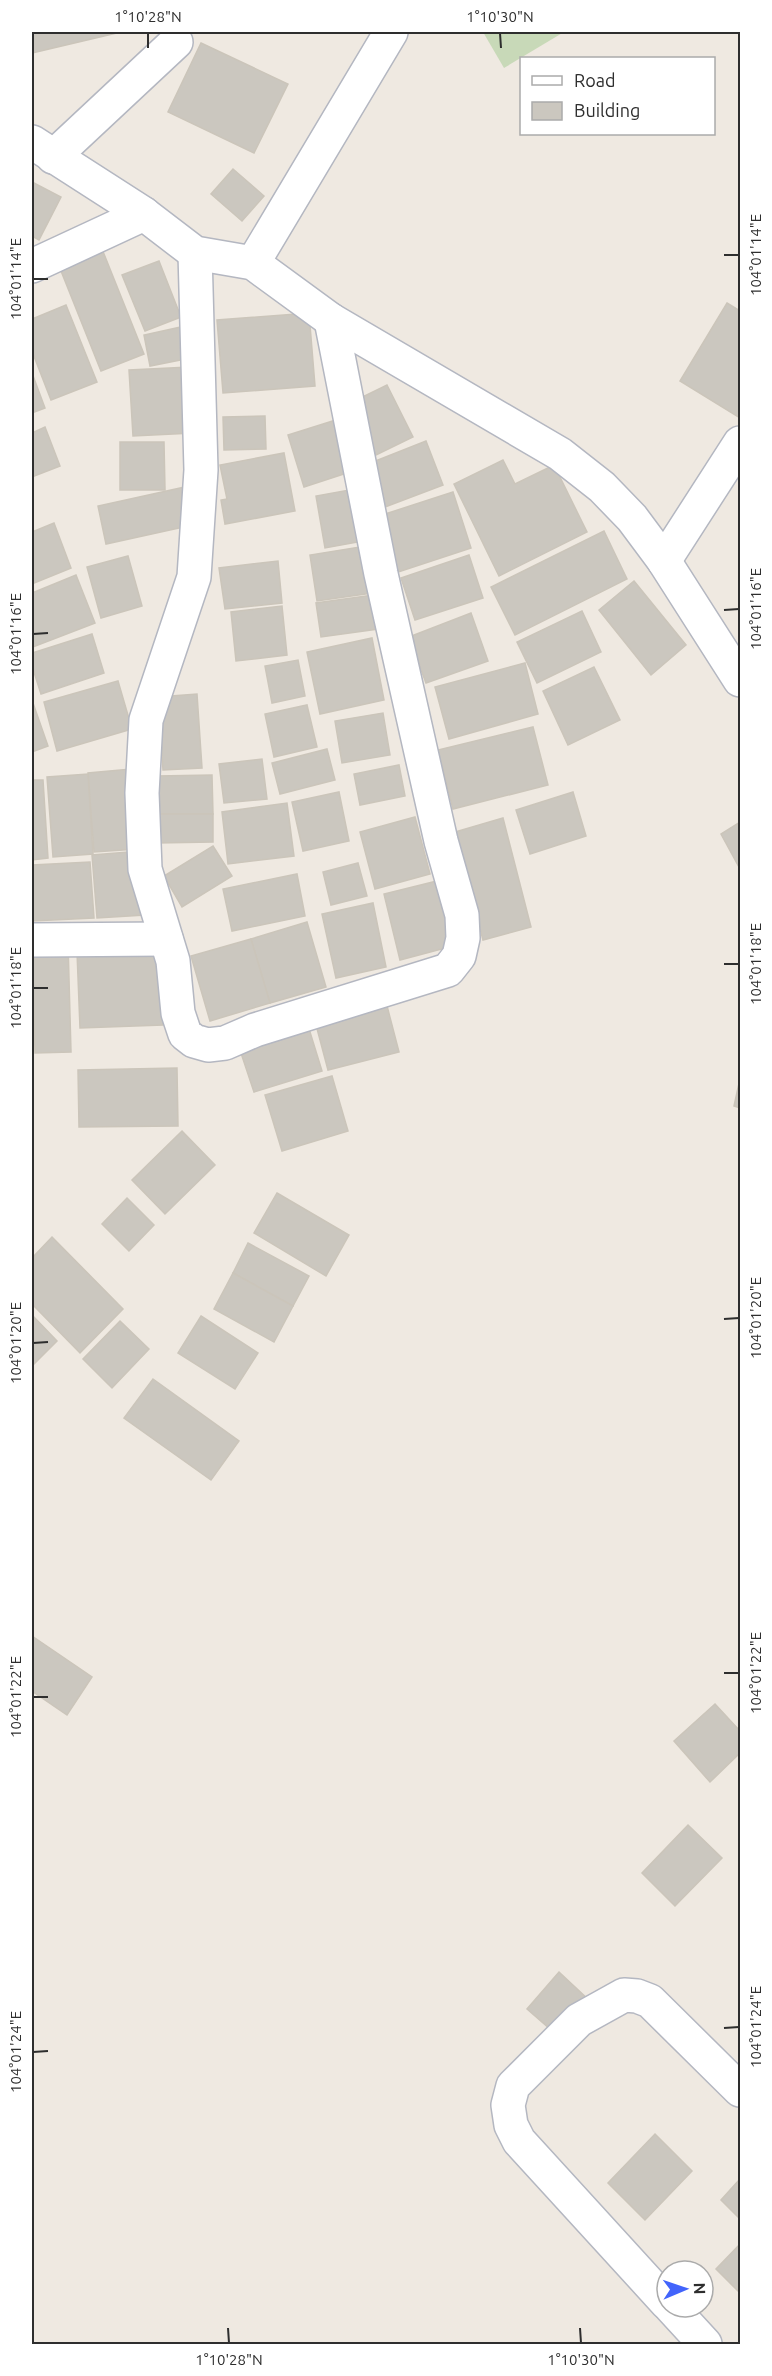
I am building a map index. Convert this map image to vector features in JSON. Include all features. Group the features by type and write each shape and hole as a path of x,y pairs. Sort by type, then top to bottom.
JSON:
{"street":[{"path":"253,263 391,32"},
{"path":"176,42 42,149 144,214 195,253 253,263 331,320 560,454 602,487 632,518 664,561 741,680"},
{"path":"32,266 144,214"},
{"path":"195,253 201,470 194,576 146,720 142,793 145,869 173,961 178,1013 185,1034 194,1041 208,1045 225,1043 255,1030 448,970 459,956 463,938 462,915 441,841 384,585 331,320"},
{"path":"664,561 741,443"},
{"path":"32,940 166,939"},
{"path":"655,2290 519,2141 511,2125 508,2105 513,2086 579,2020 624,1995 637,1996 650,2001 741,2090"},
{"path":"682,2319 705,2344"}],"green space":[{"path":"483,32 564,32 520,57 504,68"}],"building":[{"path":"32,32 121,32 32,53"},
{"path":"201,43 288,84 254,153 168,112"},
{"path":"233,169 264,196 242,221 211,194"},
{"path":"32,182 61,197 39,240 32,236"},
{"path":"102,249 144,354 101,371 59,266"},
{"path":"159,261 181,317 145,331 122,275"},
{"path":"727,303 740,311 740,418 680,381"},
{"path":"66,305 97,382 51,400 32,351 32,319"},
{"path":"309,313 315,386 223,393 217,320"},
{"path":"190,325 196,357 150,366 144,335"},
{"path":"189,367 193,433 133,436 129,370"},
{"path":"32,373 45,408 32,413"},
{"path":"387,385 413,437 376,455 350,403"},
{"path":"265,416 266,449 224,450 223,417"},
{"path":"339,419 356,470 304,487 288,435"},
{"path":"45,427 60,466 32,477 32,433"},
{"path":"426,441 443,485 385,507 368,464"},
{"path":"120,442 164,442 165,490 120,490"},
{"path":"284,453 295,511 225,524 221,500 227,499 220,465"},
{"path":"503,460 515,484 554,465 587,532 499,576 454,484"},
{"path":"185,487 193,525 106,544 98,506"},
{"path":"360,488 369,540 325,548 316,496"},
{"path":"453,492 471,548 398,572 379,516"},
{"path":"54,523 71,568 32,584 32,532"},
{"path":"604,531 627,579 515,635 491,587"},
{"path":"372,545 379,592 317,601 310,555"},
{"path":"469,555 483,598 415,620 401,578"},
{"path":"128,556 142,606 101,618 87,567"},
{"path":"278,561 282,603 225,609 219,568"},
{"path":"76,575 95,623 33,647 32,593"},
{"path":"634,581 686,645 651,675 599,610"},
{"path":"373,595 378,629 321,637 316,603"},
{"path":"282,606 287,655 236,661 231,612"},
{"path":"582,611 601,652 537,683 517,642"},
{"path":"471,613 488,661 426,683 409,637"},
{"path":"92,634 104,673 41,694 32,666 32,653"},
{"path":"372,638 384,700 320,714 307,652"},
{"path":"298,660 305,696 272,703 265,666"},
{"path":"525,663 538,714 449,739 435,687"},
{"path":"594,667 620,720 568,745 543,691"},
{"path":"118,681 132,729 57,751 44,702"},
{"path":"197,694 202,768 163,770 158,697"},
{"path":"32,704 48,746 32,752"},
{"path":"307,705 317,747 274,757 265,714"},
{"path":"383,713 390,755 342,763 335,721"},
{"path":"533,727 548,785 453,809 438,750"},
{"path":"327,749 335,780 280,794 272,763"},
{"path":"262,759 267,799 224,803 219,764"},
{"path":"399,765 405,796 360,805 354,774"},
{"path":"131,769 137,849 94,852 88,773"},
{"path":"88,774 93,854 53,857 47,777"},
{"path":"212,775 213,814 157,814 157,776"},
{"path":"32,780 43,780 48,858 32,860"},
{"path":"339,792 349,841 303,851 292,802"},
{"path":"573,792 586,836 530,854 516,810"},
{"path":"287,803 294,856 228,864 222,812"},
{"path":"157,814 213,814 213,842 157,843"},
{"path":"415,817 430,874 375,889 360,832"},
{"path":"503,818 531,927 483,940 455,832"},
{"path":"740,822 740,869 721,834"},
{"path":"213,846 232,876 182,907 164,876"},
{"path":"141,851 145,915 97,918 92,855"},
{"path":"90,862 94,918 32,921 32,865"},
{"path":"358,863 367,896 331,905 323,872"},
{"path":"297,874 305,916 232,931 223,889"},
{"path":"437,881 453,946 400,960 384,894"},
{"path":"373,903 386,967 336,978 322,914"},
{"path":"307,922 326,987 270,1003 251,939"},
{"path":"251,939 270,1003 210,1021 191,956"},
{"path":"68,942 71,1052 35,1053 32,943"},
{"path":"161,949 163,1025 80,1028 77,952"},
{"path":"386,1002 399,1052 328,1070 315,1021"},
{"path":"306,1019 322,1071 254,1092 237,1041"},
{"path":"177,1068 178,1126 79,1127 78,1070"},
{"path":"332,1076 348,1131 282,1151 265,1095"},
{"path":"740,1079 740,1108 734,1106"},
{"path":"182,1131 215,1165 165,1214 132,1180"},
{"path":"277,1193 349,1235 326,1276 254,1233"},
{"path":"127,1198 154,1225 129,1251 102,1224"},
{"path":"52,1237 123,1309 80,1353 32,1304 32,1258"},
{"path":"248,1243 309,1276 293,1306 233,1273"},
{"path":"233,1273 293,1306 274,1342 214,1309"},
{"path":"32,1315 57,1341 32,1366"},
{"path":"201,1316 258,1353 235,1389 178,1353"},
{"path":"120,1321 149,1349 112,1388 83,1359"},
{"path":"153,1379 239,1441 211,1480 124,1418"},
{"path":"32,1636 92,1677 67,1715 32,1691"},
{"path":"715,1704 740,1731 740,1753 710,1782 674,1741"},
{"path":"688,1825 722,1858 675,1906 642,1873"},
{"path":"559,1972 590,2001 558,2036 527,2009"},
{"path":"655,2134 692,2171 645,2220 608,2183"},
{"path":"740,2179 740,2219 721,2200"},
{"path":"740,2244 740,2293 716,2269"}]}
